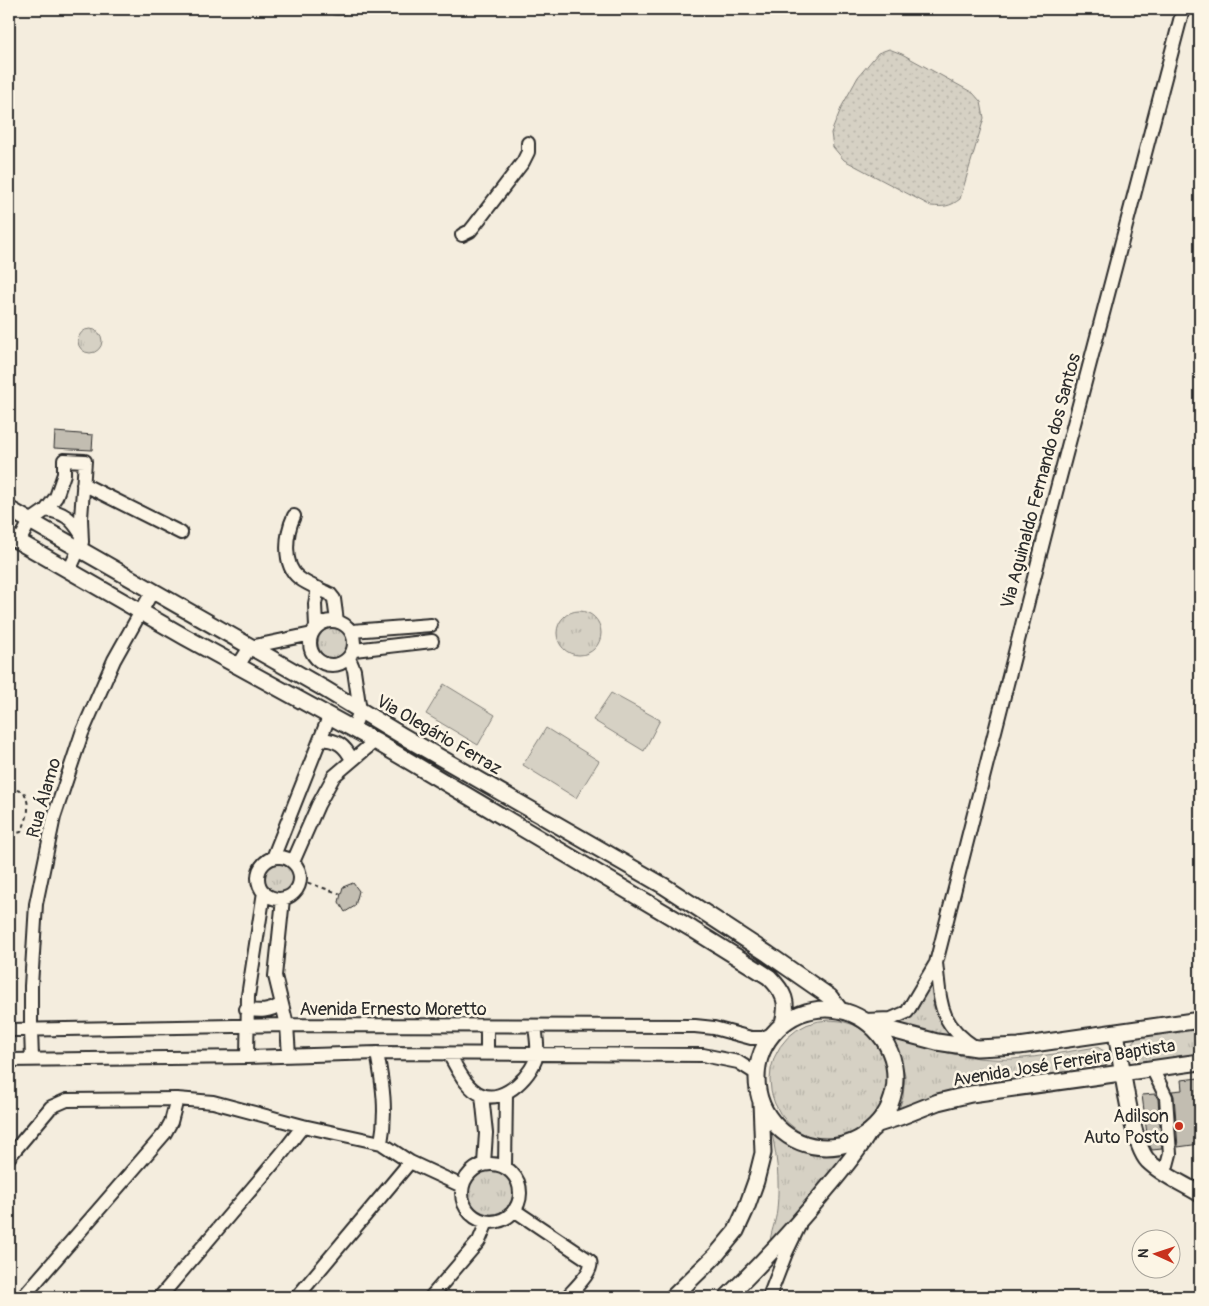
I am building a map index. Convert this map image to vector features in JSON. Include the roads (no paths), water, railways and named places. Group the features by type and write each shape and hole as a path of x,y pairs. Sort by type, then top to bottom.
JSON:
{"main road":[{"name":"Via Olegário Ferraz","path":"9,509 30,521 80,542 152,592 324,688 360,711 664,886 830,997 840,1010"},
{"name":"Via Olegário Ferraz","path":"14,539 141,612 375,741 692,929 769,977 780,987 787,1009 779,1028"},
{"path":"673,1297 736,1231 746,1208 763,1152 758,1074 760,1057 766,1044 779,1028 799,1014 816,1009 840,1010 867,1022 876,1030 888,1048 894,1069 895,1085 892,1099 884,1116 805,1215 727,1297"},
{"name":"Avenida José Ferreira Baptista","path":"867,1022 937,1042 977,1048 1019,1046 1200,1020"},
{"path":"1116,1032 1134,1131 1142,1152 1148,1161 1200,1194"},
{"name":"Avenida José Ferreira Baptista","path":"874,1128 938,1102 971,1094 1200,1062"},
{"path":"761,1098 768,1114 778,1127 789,1136 801,1142 816,1146 833,1146 854,1141 874,1128"}],"street":[{"name":"Via Aguinaldo Fernando dos Santos","path":"867,1022 891,1019 907,1012 936,963 1048,524 1183,9"},
{"path":"462,235 470,231 523,162 528,152 528,143"},
{"path":"14,539 30,521 46,510 56,497 64,474 64,460 85,460 80,542 69,571"},
{"path":"83,484 181,533"},
{"path":"46,510 67,515 80,542"},
{"path":"294,516 289,526 289,562 293,572 300,578 330,594 334,599 337,621"},
{"path":"238,666 250,647 314,631 324,622 332,620 347,626 352,631 355,642 351,654 341,664 324,664 316,659 312,651 310,643 314,631 315,604 318,588"},
{"name":"Rua Álamo","path":"32,1059 30,1029 31,986 36,904 54,817 82,733 114,660 152,592"},
{"path":"352,631 431,625"},
{"path":"351,654 432,641"},
{"path":"351,654 360,711 353,729"},
{"path":"273,858 329,717"},
{"path":"320,739 338,741 352,760"},
{"path":"293,862 318,805 334,776 375,741"},
{"path":"280,857 293,862 300,874 300,880 295,892 283,899 269,897 258,880 262,866 273,858 280,857"},
{"path":"247,1057 246,1009 264,892"},
{"path":"283,899 276,976 287,1025 289,1056"},
{"name":"Via Aguinaldo Fernando dos Santos","path":"936,963 945,1018 964,1040 977,1048"},
{"path":"246,1009 258,1012 266,1011 281,1004"},
{"name":"Avenida Ernesto Moretto","path":"9,1030 287,1025 487,1027 695,1026 714,1028 751,1038 763,1038 779,1028"},
{"path":"449,1054 461,1076 482,1095 494,1097 506,1094 528,1074 537,1054 535,1026"},
{"path":"487,1027 487,1054"},
{"path":"377,1053 384,1090 381,1143"},
{"path":"9,1060 247,1057 377,1053 703,1055 738,1062 758,1074"},
{"path":"1152,1068 1166,1097 1170,1154 1165,1173"},
{"path":"505,1167 506,1094"},
{"path":"482,1095 486,1133 484,1164"},
{"path":"24,1297 165,1133 171,1122 178,1099"},
{"path":"9,1157 51,1107 59,1103 75,1100 178,1099 213,1102 303,1126 381,1143 410,1162 462,1186"},
{"path":"484,1109 506,1108"},
{"path":"160,1297 303,1126"},
{"path":"297,1297 410,1162"},
{"path":"484,1164 498,1164 505,1167 515,1177 520,1190 518,1204 510,1214 499,1220 487,1222 474,1216 468,1211 462,1198 462,1186 466,1176 484,1164"},
{"path":"514,1210 590,1261 590,1270 567,1297"},
{"path":"769,1297 794,1236 805,1215"},
{"path":"431,1297 478,1241 487,1222"}],"place":[{"name":"Adilson Auto Posto","path":"1179,1126"}]}
